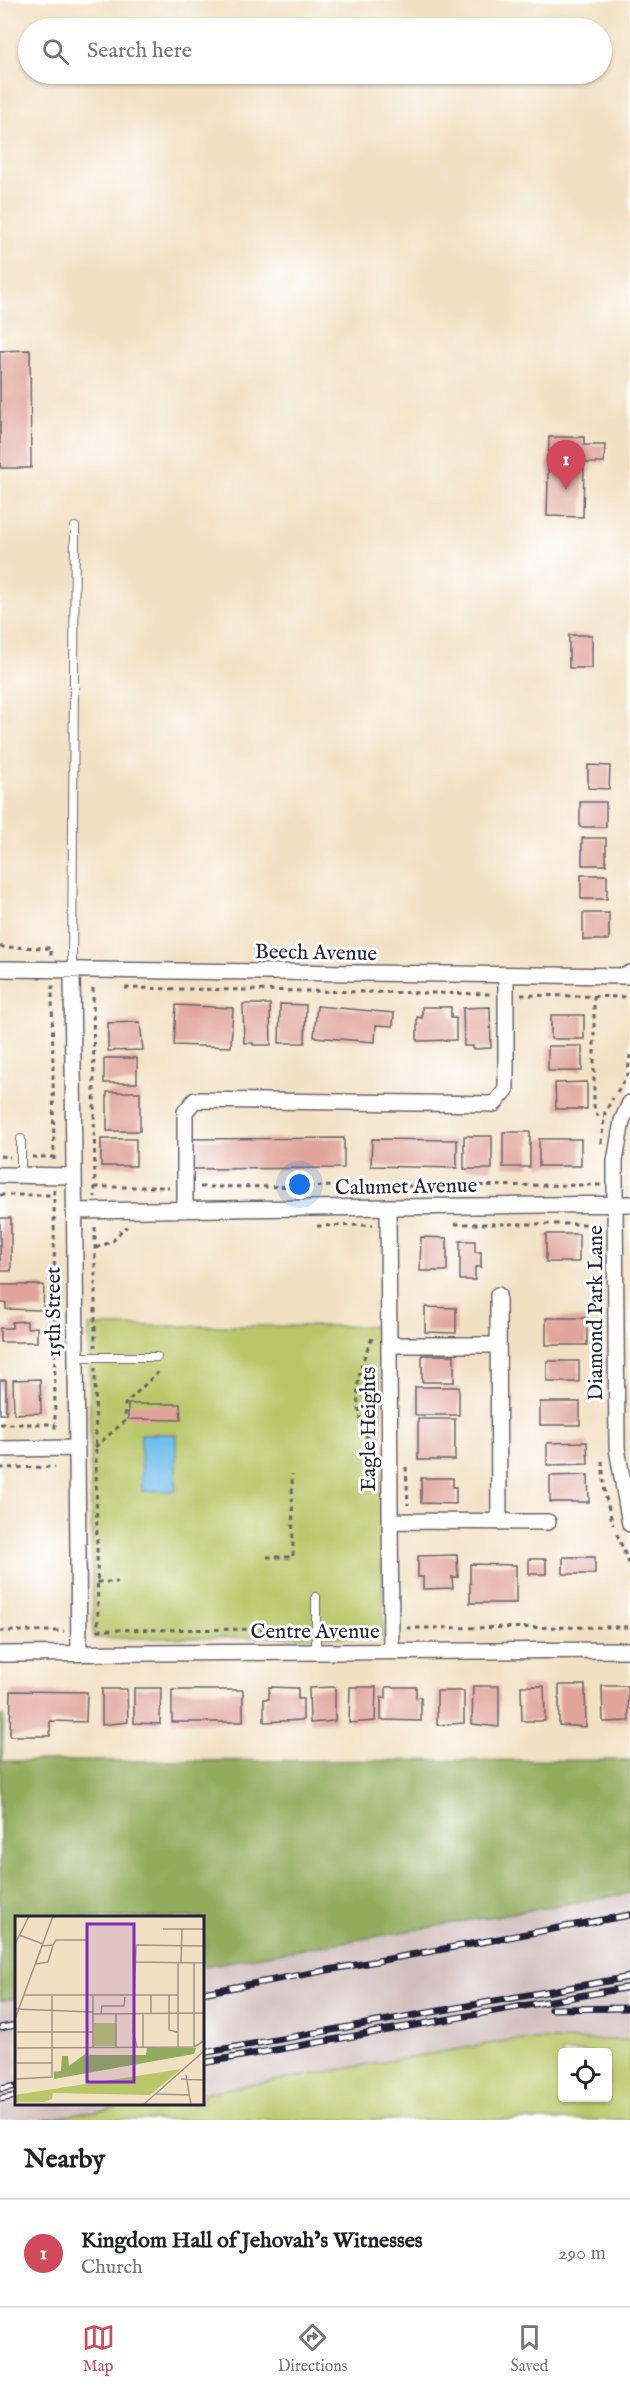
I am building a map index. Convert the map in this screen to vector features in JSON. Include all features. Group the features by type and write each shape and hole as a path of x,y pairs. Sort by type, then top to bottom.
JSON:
{"street":[{"name":"Beech Avenue","path":"0,969 626,976 630,973"},
{"name":"15th Street","path":"72,970 79,1653"},
{"path":"185,1209 185,1112 195,1100 494,1104 506,1090 506,975"},
{"name":"Diamond Park Lane","path":"630,1103 622,1121 615,1161 615,1185 622,1204 616,1448 630,1524"},
{"path":"0,1175 73,1176"},
{"name":"Calumet Avenue","path":"74,1212 622,1204"},
{"name":"Eagle Heights","path":"388,1207 390,1521 384,1628 391,1652"},
{"path":"498,1295 499,1521"},
{"path":"389,1345 498,1345"},
{"path":"0,1449 76,1448"},
{"path":"390,1521 548,1522"},
{"name":"Centre Avenue","path":"0,1654 630,1650"}],"lane":[{"path":"72,970 75,527"},
{"path":"21,1139 21,1175"},
{"path":"75,1358 157,1357"},
{"path":"316,1597 316,1652"}],"path":[{"path":"55,1467 52,987 93,988 98,1630"},
{"path":"117,988 630,997"},
{"path":"594,996 594,1106 597,1115 604,1118"},
{"path":"94,1188 615,1185"},
{"path":"0,1195 54,1195"},
{"path":"316,1226 388,1224"},
{"path":"451,1224 601,1224"},
{"path":"96,1248 113,1241 122,1230 129,1226"},
{"path":"374,1333 362,1359 356,1395 358,1414 376,1459"},
{"path":"76,1448 96,1447 125,1421 125,1404 158,1372"},
{"path":"0,1424 55,1424"},
{"path":"0,1468 61,1468"},
{"path":"267,1557 293,1557 292,1474"},
{"path":"97,1582 117,1582"},
{"path":"377,1617 384,1628"},
{"path":"0,1631 630,1627"}],"shaded area":[{"path":"630,1893 630,2040 511,2040 204,2093 204,1966"},
{"path":"15,1998 15,2105 133,2105 41,2120 0,2120 0,2001"}],"green space":[{"path":"89,1326 380,1326 383,1637 93,1638"},
{"path":"4,1715 2,1761 630,1760 630,1893 204,1966 204,1916 15,1916 15,1998 0,2001 0,1717"},
{"path":"511,2040 630,2040 630,2120 41,2120 133,2105 204,2105 204,2093"}],"water":[{"path":"141,1434 176,1434 176,1491 142,1491"}],"building":[{"path":"30,350 31,468 0,468 0,351"},
{"path":"549,437 584,437 584,445 605,445 604,463 584,463 583,517 547,516"},
{"path":"569,635 592,635 592,668 569,668"},
{"path":"588,765 610,766 609,789 588,788"},
{"path":"580,802 606,802 606,827 580,827"},
{"path":"582,838 606,838 606,865 582,865"},
{"path":"581,875 607,875 607,899 581,899"},
{"path":"583,913 609,913 609,940 583,940"},
{"path":"243,1004 270,1004 271,1045 244,1043"},
{"path":"280,1004 306,1005 305,1043 279,1043"},
{"path":"176,1005 233,1008 231,1047 174,1045"},
{"path":"317,1006 394,1013 393,1026 376,1025 375,1042 314,1037"},
{"path":"422,1007 451,1007 451,1018 456,1018 456,1040 417,1041 417,1017 422,1018"},
{"path":"490,1007 491,1048 473,1049 473,1046 464,1046 463,1008"},
{"path":"551,1015 584,1015 584,1039 551,1039"},
{"path":"140,1022 143,1050 108,1051 108,1023"},
{"path":"548,1046 582,1046 582,1071 548,1071"},
{"path":"104,1058 137,1058 137,1083 104,1083"},
{"path":"587,1082 587,1109 556,1109 555,1083"},
{"path":"107,1092 140,1092 140,1131 107,1131"},
{"path":"503,1132 530,1132 530,1167 503,1167"},
{"path":"464,1136 492,1136 492,1169 464,1169"},
{"path":"344,1138 344,1168 190,1169 190,1139"},
{"path":"101,1139 136,1139 136,1166 101,1166"},
{"path":"372,1139 457,1140 457,1168 371,1166"},
{"path":"539,1139 581,1139 581,1166 539,1166"},
{"path":"0,1218 11,1218 11,1271 0,1271"},
{"path":"546,1234 579,1234 579,1262 546,1262"},
{"path":"421,1237 447,1238 447,1271 420,1271"},
{"path":"460,1241 475,1241 475,1252 481,1252 481,1267 475,1267 475,1280 460,1280"},
{"path":"0,1285 44,1285 43,1310 6,1309 6,1303 0,1303"},
{"path":"425,1307 456,1308 456,1333 425,1332"},
{"path":"546,1318 587,1318 587,1345 546,1345"},
{"path":"27,1321 27,1328 37,1327 37,1342 0,1342 0,1328 12,1328 12,1322"},
{"path":"422,1355 454,1355 454,1382 422,1382"},
{"path":"547,1361 579,1361 579,1382 547,1382"},
{"path":"40,1379 41,1413 14,1414 13,1380"},
{"path":"0,1380 6,1380 6,1414 0,1414"},
{"path":"415,1387 459,1387 459,1415 415,1415"},
{"path":"540,1402 580,1402 580,1425 540,1425"},
{"path":"128,1404 180,1404 181,1420 128,1419"},
{"path":"418,1419 455,1419 455,1460 418,1460"},
{"path":"587,1442 588,1464 547,1465 547,1443"},
{"path":"588,1475 589,1502 550,1502 550,1476"},
{"path":"421,1478 453,1478 453,1487 456,1487 456,1504 421,1503"},
{"path":"457,1555 458,1577 452,1577 453,1588 423,1589 423,1577 418,1577 418,1556"},
{"path":"563,1557 595,1557 595,1574 563,1574"},
{"path":"529,1559 546,1559 546,1574 529,1574"},
{"path":"470,1564 516,1565 516,1603 470,1603"},
{"path":"559,1685 585,1685 586,1727 559,1725"},
{"path":"473,1686 499,1686 499,1727 472,1724"},
{"path":"521,1686 544,1686 545,1721 522,1721"},
{"path":"602,1686 628,1686 629,1721 603,1722"},
{"path":"269,1687 298,1688 298,1699 303,1699 303,1720 264,1722 264,1699 269,1699"},
{"path":"335,1687 335,1721 310,1723 309,1688"},
{"path":"350,1687 376,1687 375,1721 349,1723"},
{"path":"386,1687 416,1687 416,1698 421,1697 421,1721 381,1720 381,1698 386,1698"},
{"path":"134,1688 161,1688 160,1724 134,1723"},
{"path":"102,1689 127,1689 128,1722 102,1725"},
{"path":"172,1690 243,1690 243,1722 172,1722"},
{"path":"11,1691 87,1692 86,1722 50,1721 50,1736 10,1736"},
{"path":"437,1691 464,1691 464,1723 437,1725"}],"railway":[{"path":"204,1993 630,1915"},
{"path":"204,2053 630,1977"},
{"path":"204,2063 630,1987"},
{"path":"551,2009 630,2008"},
{"path":"0,2028 15,2025"},
{"path":"0,2089 15,2086"},
{"path":"0,2099 15,2096"}],"place":[{"name":"Kingdom Hall of Jehovah’s Witnesses","path":"566,490"}]}
